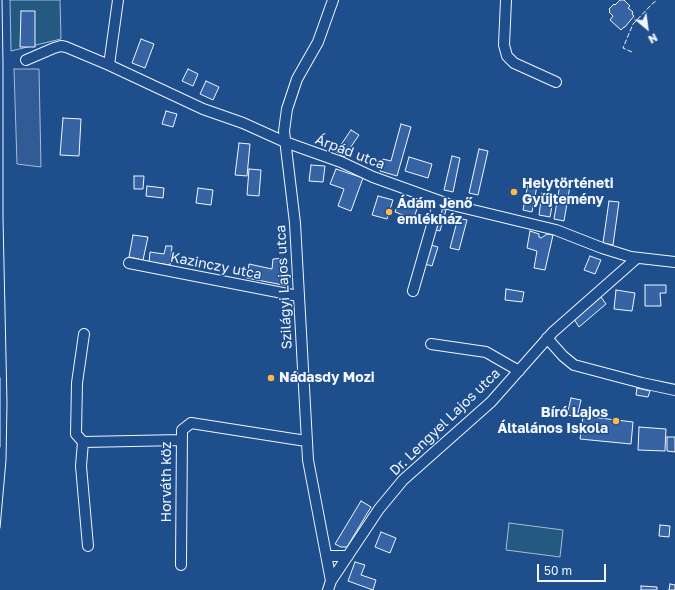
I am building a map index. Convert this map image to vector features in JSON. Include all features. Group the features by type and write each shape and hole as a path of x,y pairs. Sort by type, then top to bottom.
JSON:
{"street":[{"path":"109,65 118,0"},
{"name":"Szilágyi Lajos utca","path":"330,586 327,556 308,460 306,441 306,411 298,296 295,223 284,142 285,118 297,79 318,42 333,0"},
{"path":"506,0 504,45 507,56 514,63 556,82"},
{"name":"Árpád utca","path":"26,60 61,46 66,47 284,142 439,201 490,215 556,230 602,248 637,258 675,262"},
{"path":"413,291 439,201"},
{"name":"Dr. Lengyel Lajos utca","path":"330,586 379,509 404,480 491,402 547,338 637,258"},
{"name":"Kazinczy utca","path":"130,264 298,296"},
{"path":"84,334 77,383 76,434 83,442 81,466 88,546"},
{"path":"547,338 563,356 574,365 675,390"},
{"path":"431,344 486,352 518,371"},
{"name":"Horváth köz","path":"181,566 182,430 191,423 306,441"},
{"path":"83,442 181,440"},
{"path":"327,556 348,556"}],"shaded area":[{"path":"10,0 60,0 61,39 11,51"},
{"path":"14,69 39,69 41,167 17,164"},
{"path":"509,523 563,530 560,557 506,550"}],"building":[{"path":"620,0 624,0 630,6 628,8 633,12 632,14 634,16 621,30 610,20 613,16 609,12 609,9"},
{"path":"21,11 35,11 35,47 20,47"},
{"path":"141,39 154,44 145,68 132,63"},
{"path":"188,69 198,74 193,86 182,81"},
{"path":"206,81 219,87 213,100 200,94"},
{"path":"166,111 177,114 173,127 162,124"},
{"path":"63,118 81,119 79,156 60,155"},
{"path":"401,124 411,127 397,176 380,171 383,159 391,161"},
{"path":"351,130 359,135 344,157 336,152"},
{"path":"239,143 250,144 247,176 235,175"},
{"path":"479,149 488,151 478,195 469,193"},
{"path":"452,156 460,158 453,192 444,190"},
{"path":"409,157 432,164 428,178 405,171"},
{"path":"311,165 325,166 323,182 309,181"},
{"path":"249,169 261,170 259,196 247,195"},
{"path":"336,169 363,178 351,211 338,206 344,189 330,184"},
{"path":"134,176 144,176 143,189 134,189"},
{"path":"528,184 537,186 532,212 523,210"},
{"path":"560,184 570,186 564,221 554,219"},
{"path":"147,186 164,188 163,198 146,196"},
{"path":"198,188 213,190 211,205 196,203"},
{"path":"542,193 554,195 550,217 539,215"},
{"path":"378,196 393,200 387,219 372,215"},
{"path":"400,199 415,205 417,209 412,223 401,220 403,215 395,212"},
{"path":"609,201 619,202 613,245 603,243"},
{"path":"438,208 446,210 440,231 432,229"},
{"path":"458,218 467,220 459,250 450,248"},
{"path":"530,231 539,234 539,237 541,238 547,234 553,235 545,270 534,268 537,251 527,248"},
{"path":"133,235 148,237 143,260 129,257"},
{"path":"427,244 438,247 432,266 421,263"},
{"path":"166,246 172,246 170,265 149,262 150,252 164,254"},
{"path":"590,256 601,260 595,274 584,270"},
{"path":"286,258 288,286 247,278 249,264 272,269 273,259"},
{"path":"645,285 666,285 666,293 660,293 661,306 645,306"},
{"path":"506,289 524,292 522,302 505,300"},
{"path":"616,290 635,293 632,311 614,309"},
{"path":"601,297 606,304 579,327 574,319"},
{"path":"637,388 650,391 648,397 636,395"},
{"path":"571,398 581,400 577,417 567,415"},
{"path":"583,416 633,422 631,444 580,439"},
{"path":"639,427 666,429 665,451 638,450"},
{"path":"667,437 675,437 675,452 667,451"},
{"path":"361,501 371,507 347,547 341,547 335,544"},
{"path":"660,525 670,526 669,537 659,536"},
{"path":"381,532 396,538 390,553 375,547"},
{"path":"355,562 365,565 361,575 376,580 373,590 348,581"},
{"path":"670,584 675,585 675,590 669,590"},
{"path":"641,586 657,587 657,590 641,590"}],"tram line":[{"path":"0,528 6,460 7,403 3,219 2,0"},
{"path":"0,378 0,447"}],"fence":[{"path":"632,52 623,48 633,24 657,0"}],"place":[{"name":"Helytörténeti Gyűjtemény","path":"514,192"},
{"name":"Ádám Jenő emlékház","path":"389,212"},
{"name":"Nádasdy Mozi","path":"271,378"},
{"name":"Bíró Lajos Általános Iskola","path":"616,421"}]}
